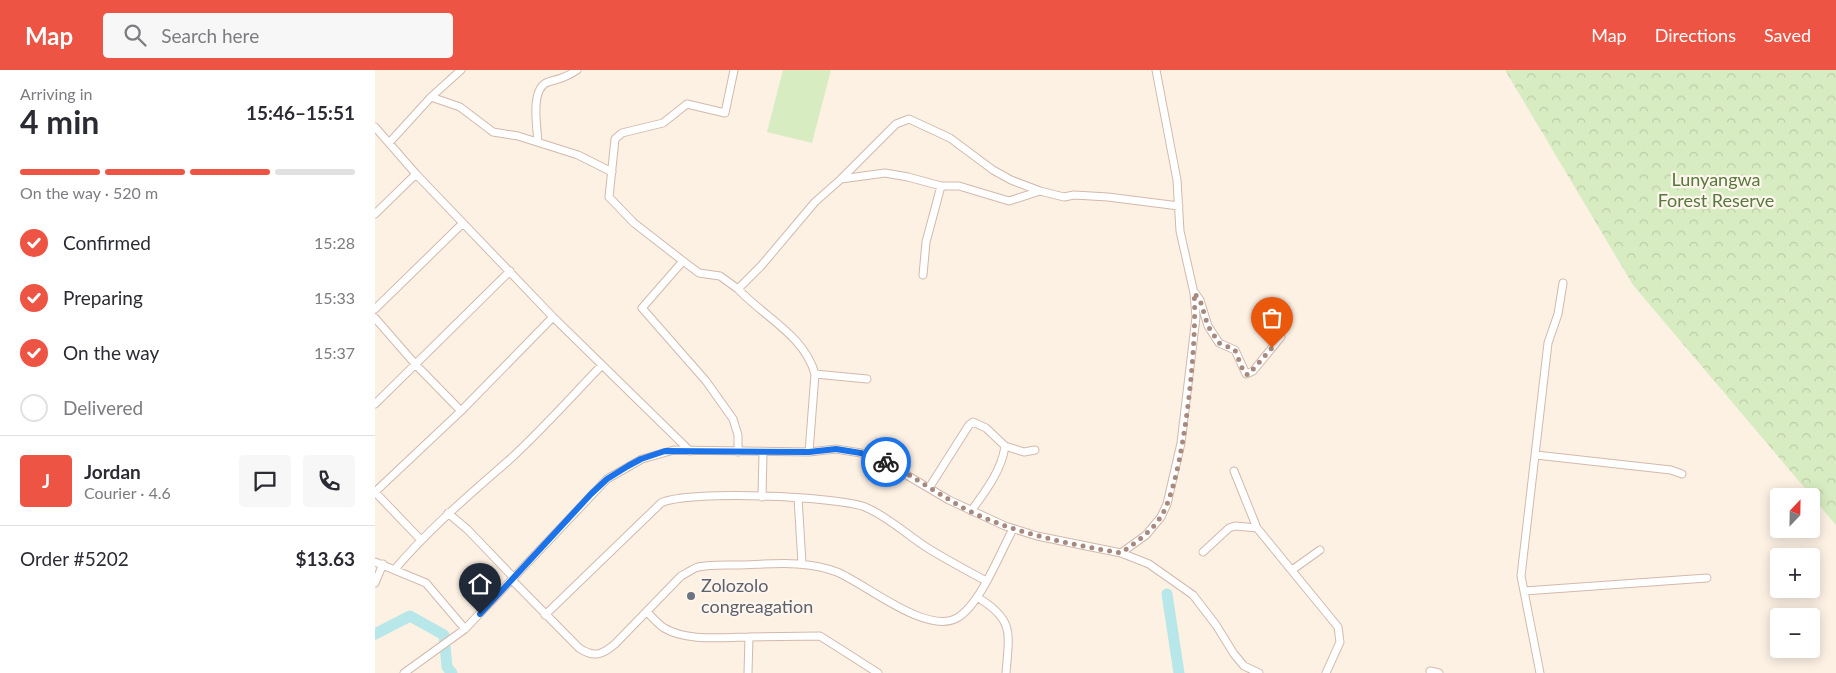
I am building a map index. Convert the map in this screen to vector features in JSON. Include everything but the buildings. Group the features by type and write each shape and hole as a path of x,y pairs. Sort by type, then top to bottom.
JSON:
{"street":[{"path":"389,143 431,97 460,70"},
{"path":"538,142 536,126 538,92 549,82 557,81 577,70"},
{"path":"734,70 725,113 687,104 656,126 622,133 615,139 609,191 611,201 634,223 699,273 720,276 738,289 801,345 809,358 815,374 809,452"},
{"path":"1121,553 1146,535 1161,518 1171,493 1189,392 1196,316 1194,293 1180,231 1177,180 1156,70"},
{"path":"431,97 460,107 493,132 538,142 578,154 612,172"},
{"path":"738,289 761,266 815,202 896,124 909,119 950,138 993,170 1011,180 1040,191 1064,197 1074,195 1179,206"},
{"path":"375,127 416,174 553,317 691,451"},
{"path":"841,179 885,173 908,176 941,186 959,186 1009,201 1040,191"},
{"path":"375,214 416,174"},
{"path":"923,275 926,242 941,186"},
{"path":"375,309 463,223"},
{"path":"683,261 642,308 706,381 733,419 738,434 738,452"},
{"path":"375,404 416,366 510,271"},
{"path":"1540,673 1521,576 1548,343 1558,314 1563,283"},
{"path":"1194,293 1200,300 1208,326 1219,343 1235,350 1246,374 1253,371 1281,337"},
{"path":"420,539 375,492 461,411 553,317"},
{"path":"375,318 416,366 461,411"},
{"path":"395,569 420,539 509,460 602,365"},
{"path":"815,374 867,379"},
{"path":"929,488 969,425 973,422 986,428 1005,446 1024,452 1035,450"},
{"path":"971,511 1001,465 1005,446"},
{"path":"405,673 465,629 607,479 649,456 665,451 809,452 836,449 861,453 881,460 971,511 1013,529 1121,553 1157,569 1193,595 1217,625 1234,654 1244,666 1259,673"},
{"path":"762,497 763,452"},
{"path":"1536,455 1671,470 1682,474"},
{"path":"1234,471 1257,528 1330,616 1340,635 1340,642 1326,673"},
{"path":"545,615 657,508 668,500 698,496 798,498 852,503 867,508 928,548 985,581"},
{"path":"798,498 802,563"},
{"path":"448,513 468,530 545,615 579,648 592,655 604,654 681,576 700,567 802,563 837,572 915,615 934,621 948,622 958,618 977,597 1013,529"},
{"path":"1203,552 1229,528 1235,526 1257,528"},
{"path":"1292,570 1320,550"},
{"path":"375,583 379,563 426,583 465,629"},
{"path":"1524,591 1707,578"},
{"path":"977,597 992,606 1005,620 1009,635 1006,673"},
{"path":"647,612 663,627 677,634 749,637 820,636 878,673"},
{"path":"748,673 749,637"},
{"path":"1430,671 1439,673"}],"green space":[{"path":"783,70 831,70 812,143 767,132"},
{"name":"Lunyangwa Forest Reserve","path":"1505,70 1836,70 1836,525 1820,506 1820,488 1805,488 1633,285"}],"waterway":[{"path":"1167,594 1179,673"},
{"path":"375,634 410,616 444,635 447,667 452,673"}],"way so far":[{"path":"886,462 949,500 1005,526 1037,536 1121,553 1146,535 1161,518 1171,493 1189,392 1196,316 1194,293 1199,296 1208,326 1219,343 1235,350 1244,373 1248,375 1253,371 1272,348"}],"place":[{"name":"Zolozolo congreagation","path":"691,596"}],"route":[{"path":"480,614 591,494 607,479 641,459 674,450 809,452 836,449 861,453 886,462"}]}
